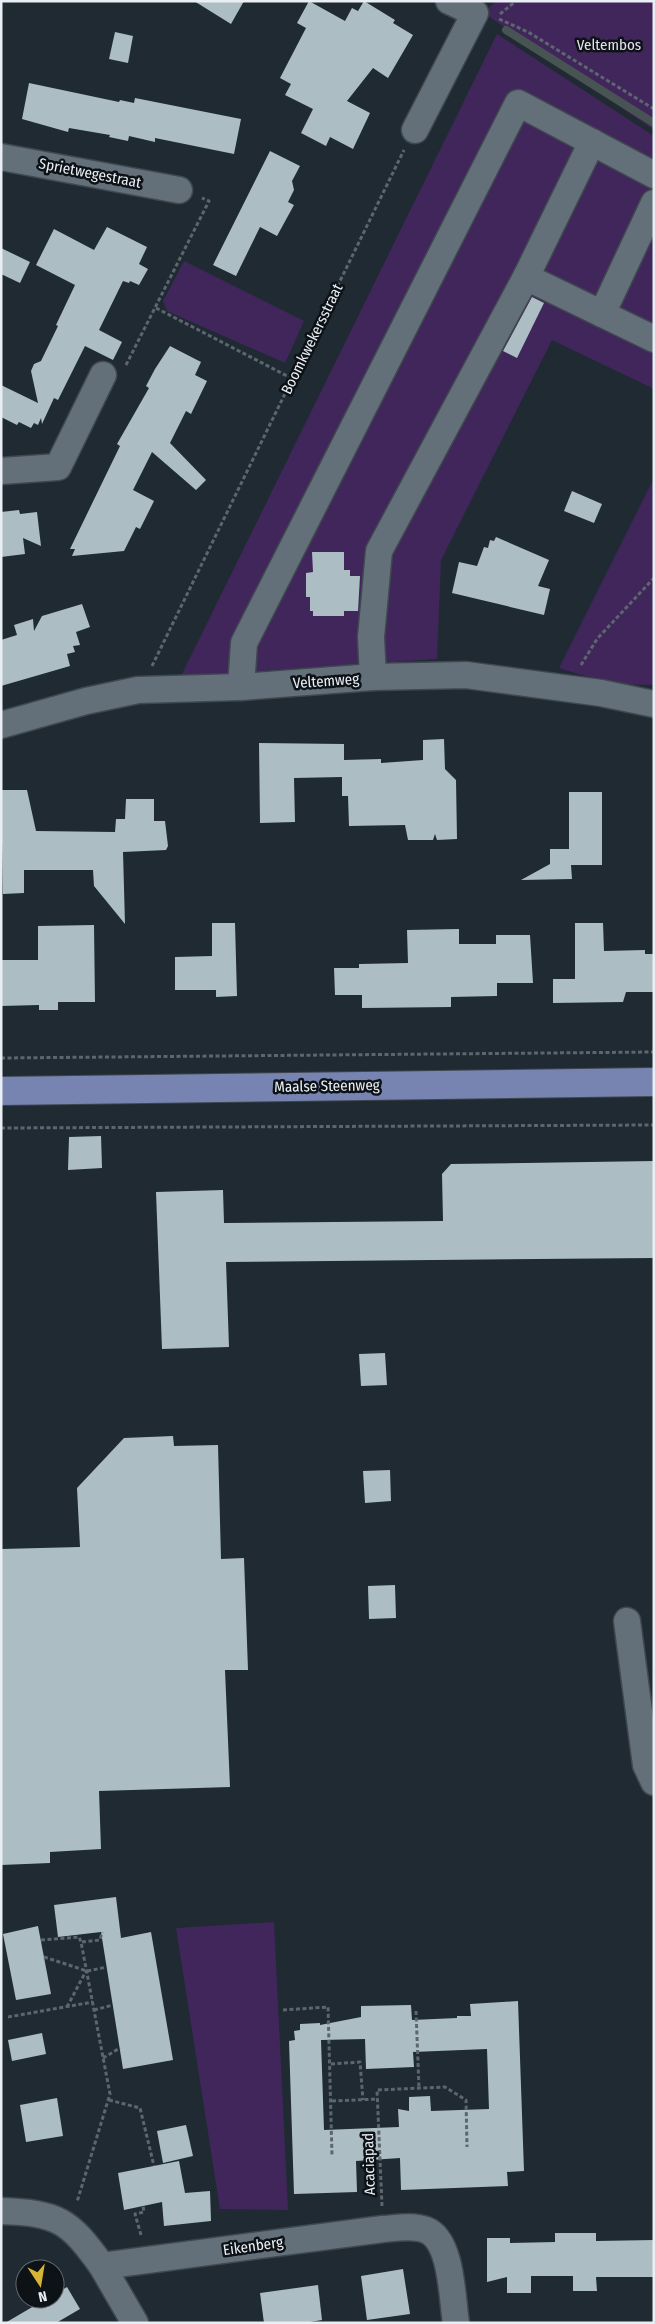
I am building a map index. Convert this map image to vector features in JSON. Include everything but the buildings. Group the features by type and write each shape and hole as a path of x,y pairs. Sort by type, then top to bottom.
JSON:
{"main road":[{"name":"Maalse Steenweg","path":"1,1091 654,1082"}],"street":[{"path":"415,130 475,13 449,1"},
{"path":"241,687 244,643 518,103 654,175"},
{"path":"373,677 371,637 379,551 526,277 592,142"},
{"name":"Sprietwegestraat","path":"1,156 179,190"},
{"path":"602,314 654,203"},
{"path":"526,277 654,339"},
{"path":"1,471 58,467 103,376"},
{"name":"Veltemweg","path":"1,725 86,701 138,690 241,687 373,677 466,675 600,693 654,704"},
{"path":"626,1622 646,1765 654,1782"},
{"path":"1,2211 27,2212 54,2217 70,2228 102,2266 135,2323"},
{"name":"Eikenberg","path":"102,2266 383,2229 424,2229 434,2235 442,2244 446,2257 456,2323"}],"path":[{"path":"516,1 496,18 528,32 654,109"},
{"name":"Boomkwekersstraat","path":"138,690 415,130"},
{"path":"103,376 125,366 209,201 179,190"},
{"path":"156,308 293,378"},
{"path":"598,639 654,578"},
{"path":"1,1058 654,1052"},
{"path":"1,1128 654,1125"},
{"path":"81,1942 100,1940 102,1932"},
{"path":"41,1940 79,1937 110,2094 70,2228"},
{"path":"44,1957 87,1971 107,1967"},
{"path":"67,2007 87,1971"},
{"path":"8,2017 93,2002"},
{"path":"94,2010 113,2005"},
{"path":"283,2010 328,2008 332,2155"},
{"path":"416,2011 419,2088"},
{"path":"103,2058 120,2048"},
{"path":"330,2064 360,2062 363,2100"},
{"path":"332,2101 378,2099 377,2090 445,2087 466,2100 468,2147"},
{"name":"Acaciapad","path":"378,2099 383,2229"},
{"path":"109,2100 140,2108 154,2166"},
{"path":"143,2206 144,2212 135,2214 147,2260"}],"green space":[{"name":"Veltembos","path":"496,1 654,1 654,130 484,13"},
{"path":"497,34 654,136 654,389 552,340 441,560 437,659 181,676"},
{"path":"184,261 304,321 285,363 167,311 163,301"},
{"path":"654,478 654,685 610,684 559,668"},
{"path":"274,1922 288,2210 220,2209 176,1928"}],"waterway":[{"path":"506,30 654,123"}]}
